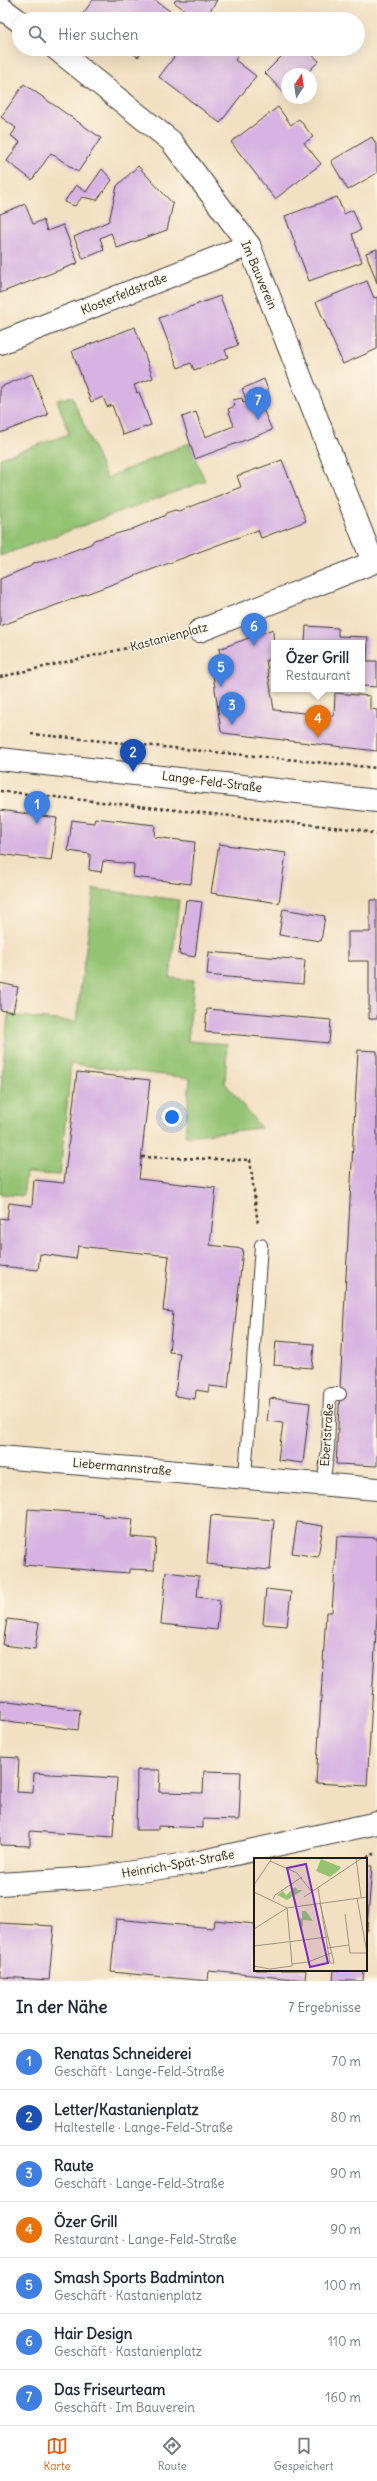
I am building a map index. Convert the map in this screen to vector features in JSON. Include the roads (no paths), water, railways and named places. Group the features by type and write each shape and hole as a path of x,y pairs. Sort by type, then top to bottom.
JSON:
{"street":[{"path":"0,7 12,16"},
{"name":"Im Bauverein","path":"65,56 171,141 249,245 326,446 375,561"},
{"name":"Klosterfeldstraße","path":"0,343 249,245"},
{"name":"Kastanienplatz","path":"199,632 375,561"},
{"name":"Lange-Feld-Straße","path":"0,759 377,801"},
{"name":"Liebermannstraße","path":"0,1457 377,1489"},
{"name":"Heinrich-Spät-Straße","path":"0,1884 93,1878 194,1863 377,1823"}],"lane":[{"path":"245,1477 261,1245"},
{"name":"Ebertstraße","path":"322,1485 328,1449 330,1394 340,1394"}],"place":[{"name":"Das Friseurteam","path":"258,420"},
{"name":"Hair Design","path":"254,646"},
{"name":"Smash Sports Badminton","path":"221,687"},
{"name":"Raute","path":"232,725"},
{"name":"Özer Grill","path":"318,738"},
{"name":"Letter/Kastanienplatz","path":"133,772"},
{"name":"Renatas Schneiderei","path":"37,824"}]}
